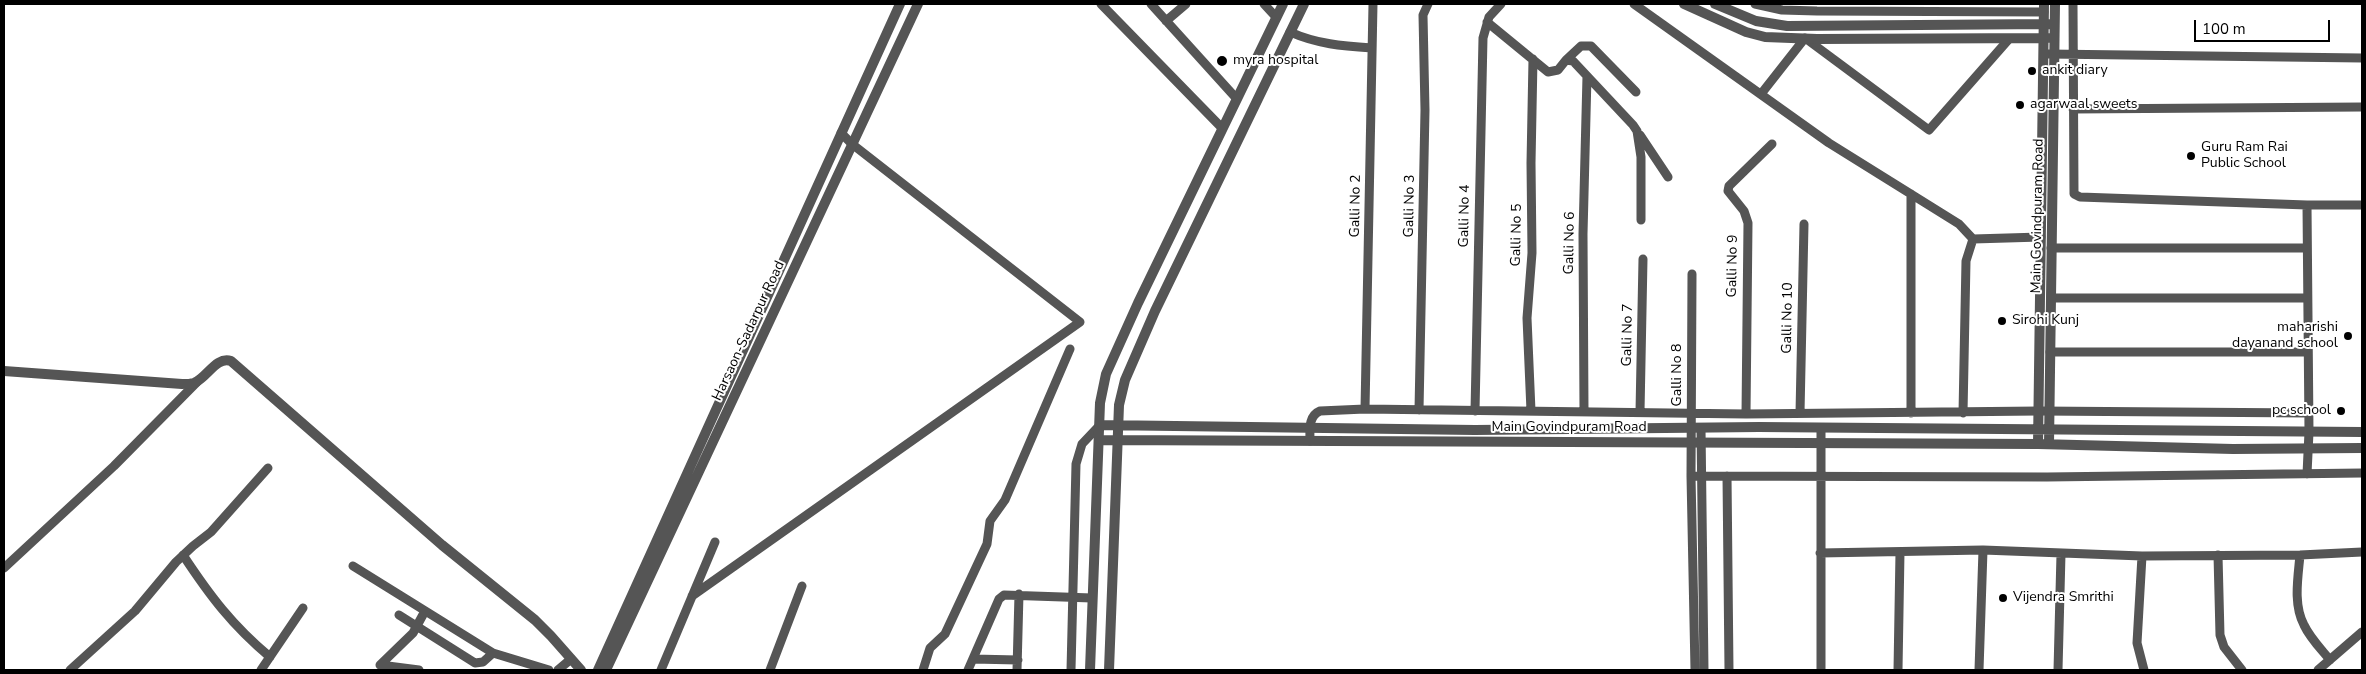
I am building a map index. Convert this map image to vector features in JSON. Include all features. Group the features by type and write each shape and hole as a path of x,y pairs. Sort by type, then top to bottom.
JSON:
{"street":[{"name":"Harsaon-Sadarpur Road","path":"598,670 900,4"},
{"name":"Harsaon-Sadarpur Road","path":"606,670 918,4"},
{"path":"1101,4 1222,128"},
{"path":"1151,4 1236,98"},
{"path":"1166,21 1186,4"},
{"path":"1264,4 1276,17"},
{"path":"1090,670 1100,403 1106,374 1236,98 1283,4"},
{"path":"1109,670 1118,441 1122,389 1132,362 1304,4"},
{"name":"Galli No 2","path":"1365,409 1373,4"},
{"name":"Galli No 3","path":"1419,410 1425,110 1423,15 1428,4"},
{"path":"1501,4 1487,22 1546,71 1552,73 1558,70 1581,46 1591,46 1636,92"},
{"path":"1634,4 1829,142 1959,224 1973,239 2041,237"},
{"path":"1684,4 1753,34 1805,38 2054,38"},
{"path":"1715,4 1756,21 1787,26 2049,24"},
{"path":"1754,4 1769,8 1801,11 2044,8"},
{"name":"Main Govindpuram Road","path":"2038,444 2043,38 2055,4"},
{"path":"2073,4 2072,191 2076,196 2307,205 2362,205"},
{"name":"Main Govindpuram Road","path":"2044,8 2054,38 2049,444"},
{"name":"Galli No 4","path":"1475,411 1483,38 1487,22"},
{"path":"1290,32 1310,41 1326,45 1372,48"},
{"path":"1760,94 1805,38"},
{"path":"1805,38 1929,130 2009,38"},
{"path":"2043,54 2362,58"},
{"name":"Galli No 5","path":"1531,411 1527,318 1532,253 1533,60"},
{"path":"1566,60 1573,61 1633,124 1668,177"},
{"name":"Galli No 6","path":"1584,411 1583,234 1587,76"},
{"path":"2073,109 2362,107"},
{"path":"1637,131 1641,158 1641,220"},
{"path":"692,596 1080,322 841,134"},
{"name":"Galli No 9","path":"1746,414 1748,223 1744,211 1728,191 1729,186 1772,144"},
{"path":"1911,194 1911,413"},
{"path":"2307,205 2309,413 2307,474"},
{"name":"Galli No 10","path":"1800,413 1804,224"},
{"path":"1963,413 1966,261 1973,239"},
{"path":"2051,248 2307,248"},
{"name":"Galli No 7","path":"1640,412 1643,258"},
{"name":"Galli No 8","path":"1692,274 1692,413 1696,428 1696,476"},
{"path":"2051,298 2307,298"},
{"path":"923,670 930,648 945,634 987,544 990,521 1005,500 1070,349"},
{"path":"2050,352 2307,352"},
{"path":"4,568 114,466 200,380 226,360 231,361 442,544 535,620 580,670"},
{"path":"4,371 174,384 200,380"},
{"path":"1310,441 1312,417 1320,411 1365,409 1746,414 1963,413 2038,410 2309,413"},
{"path":"1071,670 1077,457 1082,444 1100,425"},
{"name":"Main Govindpuram Road","path":"1100,425 1310,426 1513,430 2038,428 2362,432"},
{"path":"1821,428 1821,670"},
{"name":"Main Govindpuram Road","path":"1099,440 2049,444 2308,449 2362,448"},
{"path":"70,670 131,616 182,555 211,532 268,468"},
{"path":"1696,476 2047,477 2362,473"},
{"path":"1695,670 1696,476"},
{"path":"1696,476 1704,670"},
{"path":"1727,476 1729,670"},
{"path":"661,670 715,542"},
{"path":"1820,553 1983,550 2142,556 2300,555 2362,552"},
{"path":"1979,670 1983,550"},
{"path":"1898,670 1900,552"},
{"path":"2058,670 2062,554"},
{"path":"182,555 221,610 243,634 270,657"},
{"path":"2218,555 2220,635 2224,647 2242,670"},
{"path":"2300,555 2297,604 2300,616 2305,627 2330,660"},
{"path":"2142,556 2138,643 2144,670"},
{"path":"353,566 493,653 549,670"},
{"path":"770,670 802,586"},
{"path":"968,670 999,599 1004,595 1019,594 1092,598"},
{"path":"1017,670 1019,594"},
{"path":"261,670 303,608"},
{"path":"419,670 380,665 413,633 425,611"},
{"path":"399,615 475,662 483,662 493,653"},
{"path":"2318,670 2362,632"},
{"path":"973,658 1018,660"},
{"path":"558,670 571,659"}],"place":[{"name":"myra hospital","path":"1222,61"},
{"name":"ankit diary","path":"2032,71"},
{"name":"agarwaal sweets","path":"2020,105"},
{"name":"Guru Ram Rai Public School","path":"2191,156"},
{"name":"Sirohi Kunj","path":"2002,321"},
{"name":"maharishi dayanand school","path":"2348,336"},
{"name":"pc school","path":"2341,411"},
{"name":"Vijendra Smrithi","path":"2003,598"}]}
